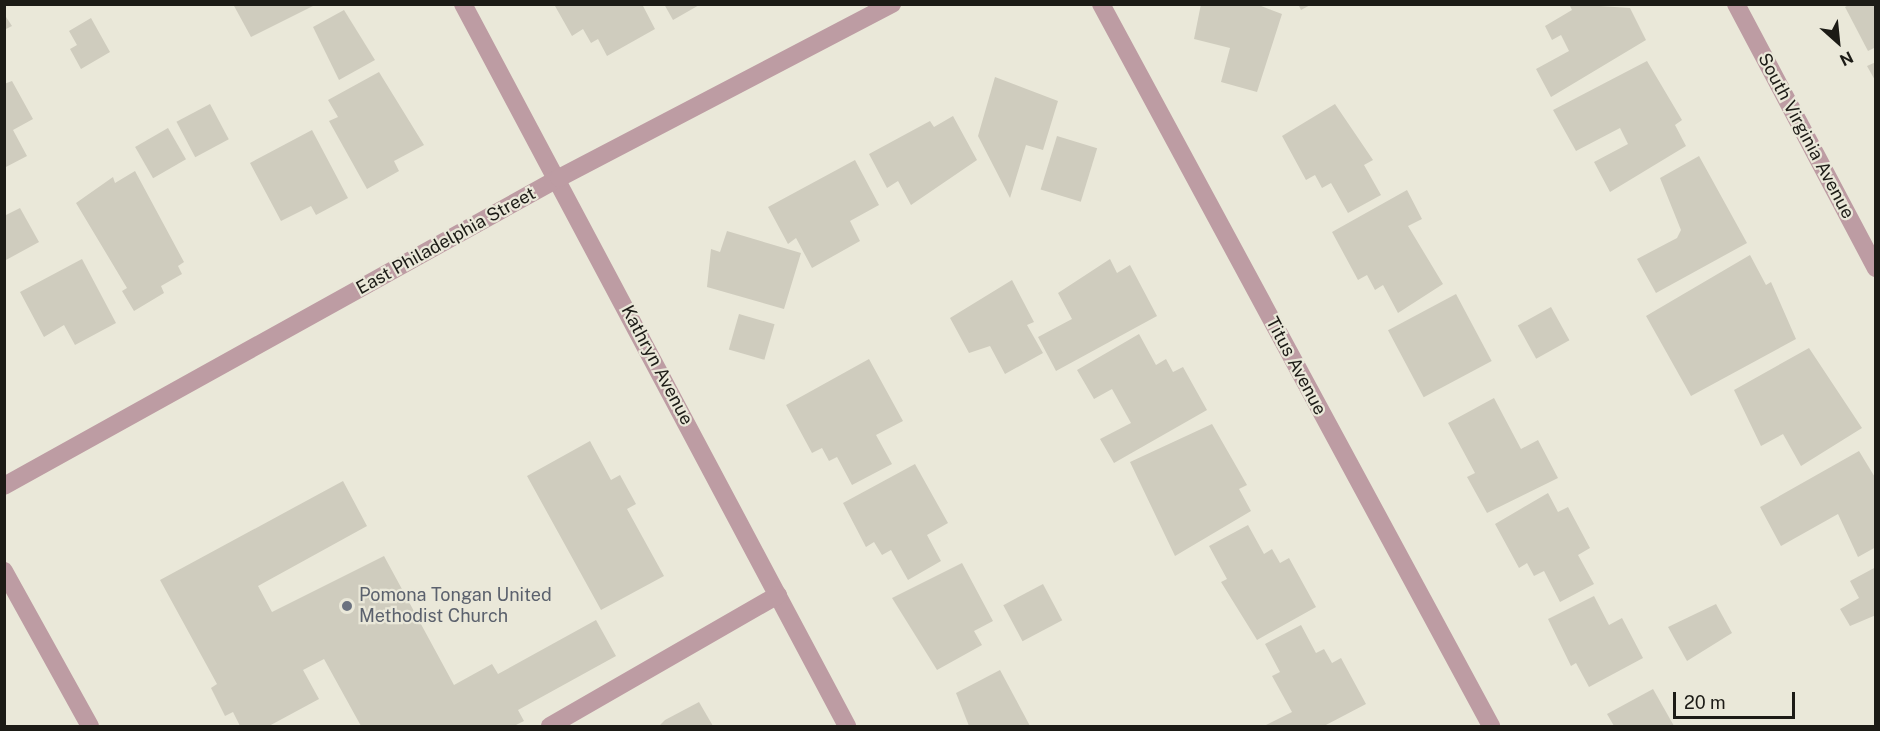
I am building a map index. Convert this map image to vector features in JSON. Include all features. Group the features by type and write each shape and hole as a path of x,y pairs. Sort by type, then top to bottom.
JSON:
{"street":[{"name":"Kathryn Avenue","path":"463,4 559,178 847,726"},
{"name":"East Philadelphia Street","path":"4,486 559,178 892,4"},
{"name":"Titus Avenue","path":"1101,4 1491,726"},
{"name":"South Virginia Avenue","path":"1736,4 1875,268"},
{"path":"4,571 90,726"},
{"path":"550,726 778,596"}],"building":[{"path":"233,4 317,4 251,37"},
{"path":"642,4 655,29 607,56 598,39 591,43 583,29 572,36 555,6"},
{"path":"664,4 701,4 673,20"},
{"path":"1201,4 1256,4 1282,14 1257,92 1221,82 1230,48 1194,39"},
{"path":"1298,4 1312,4 1301,10"},
{"path":"1569,4 1630,8 1646,40 1551,97 1536,69 1569,51 1561,35 1552,40 1545,26 1572,10"},
{"path":"1850,4 1876,4 1876,47 1868,51 1845,7"},
{"path":"344,10 375,60 339,80 313,27"},
{"path":"4,14 12,26 4,30"},
{"path":"91,18 110,52 81,69 70,49 77,45 69,31"},
{"path":"1647,61 1682,120 1675,125 1686,146 1610,192 1594,162 1628,144 1620,128 1576,151 1553,110"},
{"path":"1876,62 1876,82 1867,66"},
{"path":"379,72 424,145 394,161 399,171 367,189 329,121 338,117 328,100"},
{"path":"995,77 1058,101 1043,150 1026,145 1010,198 978,136"},
{"path":"12,81 33,119 13,130 27,156 4,168 4,84"},
{"path":"210,104 229,139 195,157 176,122"},
{"path":"1335,104 1373,160 1364,165 1381,195 1348,213 1331,183 1322,188 1315,175 1306,180 1282,136"},
{"path":"953,116 977,160 911,205 898,181 887,188 869,154 930,121 934,127"},
{"path":"168,128 186,159 153,178 135,147"},
{"path":"312,130 348,198 316,215 311,206 281,221 250,163"},
{"path":"1057,136 1097,148 1081,202 1041,190"},
{"path":"1699,156 1747,243 1656,293 1637,259 1677,238 1681,230 1660,178"},
{"path":"855,160 879,205 850,221 860,241 812,268 796,238 788,244 768,207"},
{"path":"135,171 184,262 178,266 182,274 161,286 164,293 134,311 122,291 127,288 76,203 113,177 115,183"},
{"path":"1407,190 1422,219 1408,226 1443,284 1398,313 1383,285 1375,290 1367,275 1358,280 1332,232"},
{"path":"20,208 39,242 6,260 4,216"},
{"path":"727,231 801,253 784,309 707,287 711,249 720,252"},
{"path":"1750,255 1766,285 1771,282 1796,339 1691,396 1646,316"},
{"path":"82,259 116,323 75,345 64,325 44,337 20,292"},
{"path":"1110,259 1117,273 1130,265 1157,316 1056,371 1038,337 1072,319 1058,293"},
{"path":"1012,280 1034,322 1027,325 1043,353 1005,374 990,346 969,353 950,318"},
{"path":"1456,294 1492,361 1424,397 1388,330"},
{"path":"1551,307 1569,340 1536,359 1518,325"},
{"path":"739,314 775,324 764,360 729,350"},
{"path":"1139,334 1156,365 1166,359 1173,372 1183,367 1207,410 1114,463 1100,439 1131,423 1112,389 1094,399 1077,370"},
{"path":"1809,348 1862,428 1801,466 1783,434 1761,446 1734,390"},
{"path":"869,359 903,421 876,435 892,464 852,485 837,457 829,461 822,448 812,453 786,405"},
{"path":"1494,398 1521,449 1538,440 1558,478 1487,513 1467,477 1475,473 1448,423"},
{"path":"1212,424 1247,485 1239,489 1251,511 1175,556 1130,462"},
{"path":"590,441 611,480 620,475 636,504 627,509 664,576 601,610 527,476"},
{"path":"1859,451 1876,479 1876,547 1858,557 1838,514 1781,546 1760,507"},
{"path":"915,464 948,523 927,535 941,561 908,580 891,550 882,555 874,542 866,547 843,503"},
{"name":"Pomona Tongan United Methodist Church","path":"343,481 367,526 258,586 272,612 384,556 454,685 492,664 498,674 596,620 616,656 518,710 524,721 514,726 361,726 324,659 303,670 319,699 269,726 240,726 233,712 225,716 211,688 217,684 160,580"},
{"path":"1548,493 1558,512 1568,507 1590,548 1578,555 1594,584 1560,602 1544,571 1534,576 1527,563 1519,568 1495,524"},
{"path":"1248,525 1264,554 1272,549 1280,563 1289,558 1316,607 1257,640 1221,582 1227,579 1209,546"},
{"path":"962,563 993,621 974,631 982,645 937,670 892,598"},
{"path":"1876,567 1876,615 1850,626 1840,609 1859,598 1850,581"},
{"path":"1043,584 1062,620 1023,641 1003,605"},
{"path":"1594,596 1609,625 1622,618 1643,658 1589,687 1576,663 1571,666 1548,619"},
{"path":"1716,604 1732,633 1687,661 1668,627"},
{"path":"1301,625 1316,653 1324,649 1332,663 1341,658 1366,704 1324,726 1264,726 1292,712 1272,676 1280,672 1265,644"},
{"path":"1000,670 1030,726 969,726 956,693"},
{"path":"1653,689 1674,726 1614,726 1607,714"},
{"path":"699,702 713,726 659,726 665,720"}],"place":[{"name":"Pomona Tongan United Methodist Church","path":"347,606"}]}
